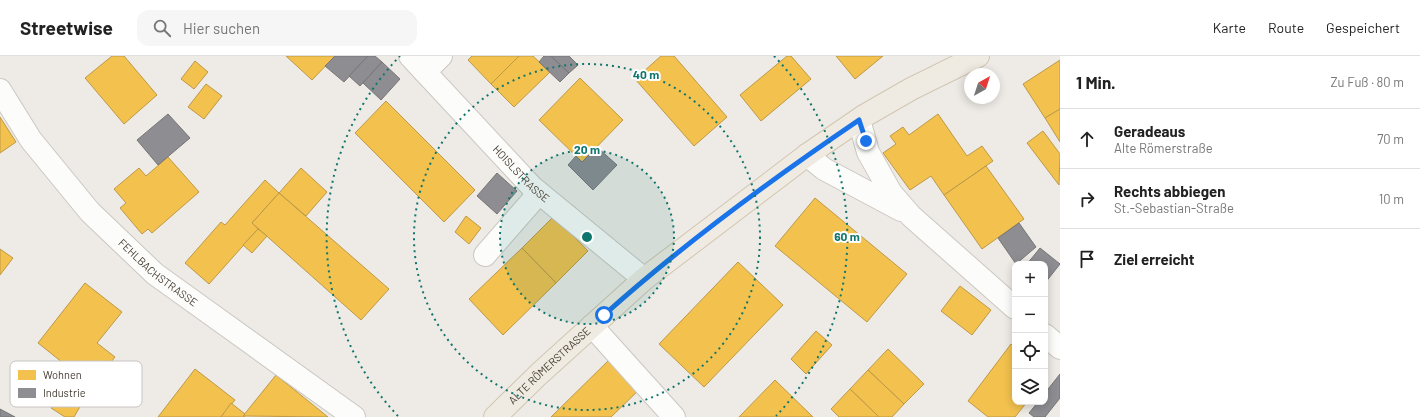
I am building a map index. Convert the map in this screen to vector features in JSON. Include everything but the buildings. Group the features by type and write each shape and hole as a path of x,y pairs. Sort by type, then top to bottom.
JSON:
{"main road":[{"name":"ALTE RÖMERSTRASSE","path":"494,417 644,279 807,155 859,120 911,89 978,56"}],"street":[{"name":"HOISLSTRASSE","path":"410,56 474,127 539,193 644,279"},
{"path":"425,72 441,56"},
{"name":"FEHLBACHSTRASSE","path":"0,90 31,140 90,212 155,274 354,417"},
{"path":"859,120 868,152 891,193 911,216 1012,305"},
{"path":"807,155 824,169 911,216"},
{"path":"485,255 539,193"},
{"path":"592,326 674,417"},
{"path":"1048,338 1060,348"}],"route":[{"path":"604,315 644,279 807,155 859,120 866,141"}]}
